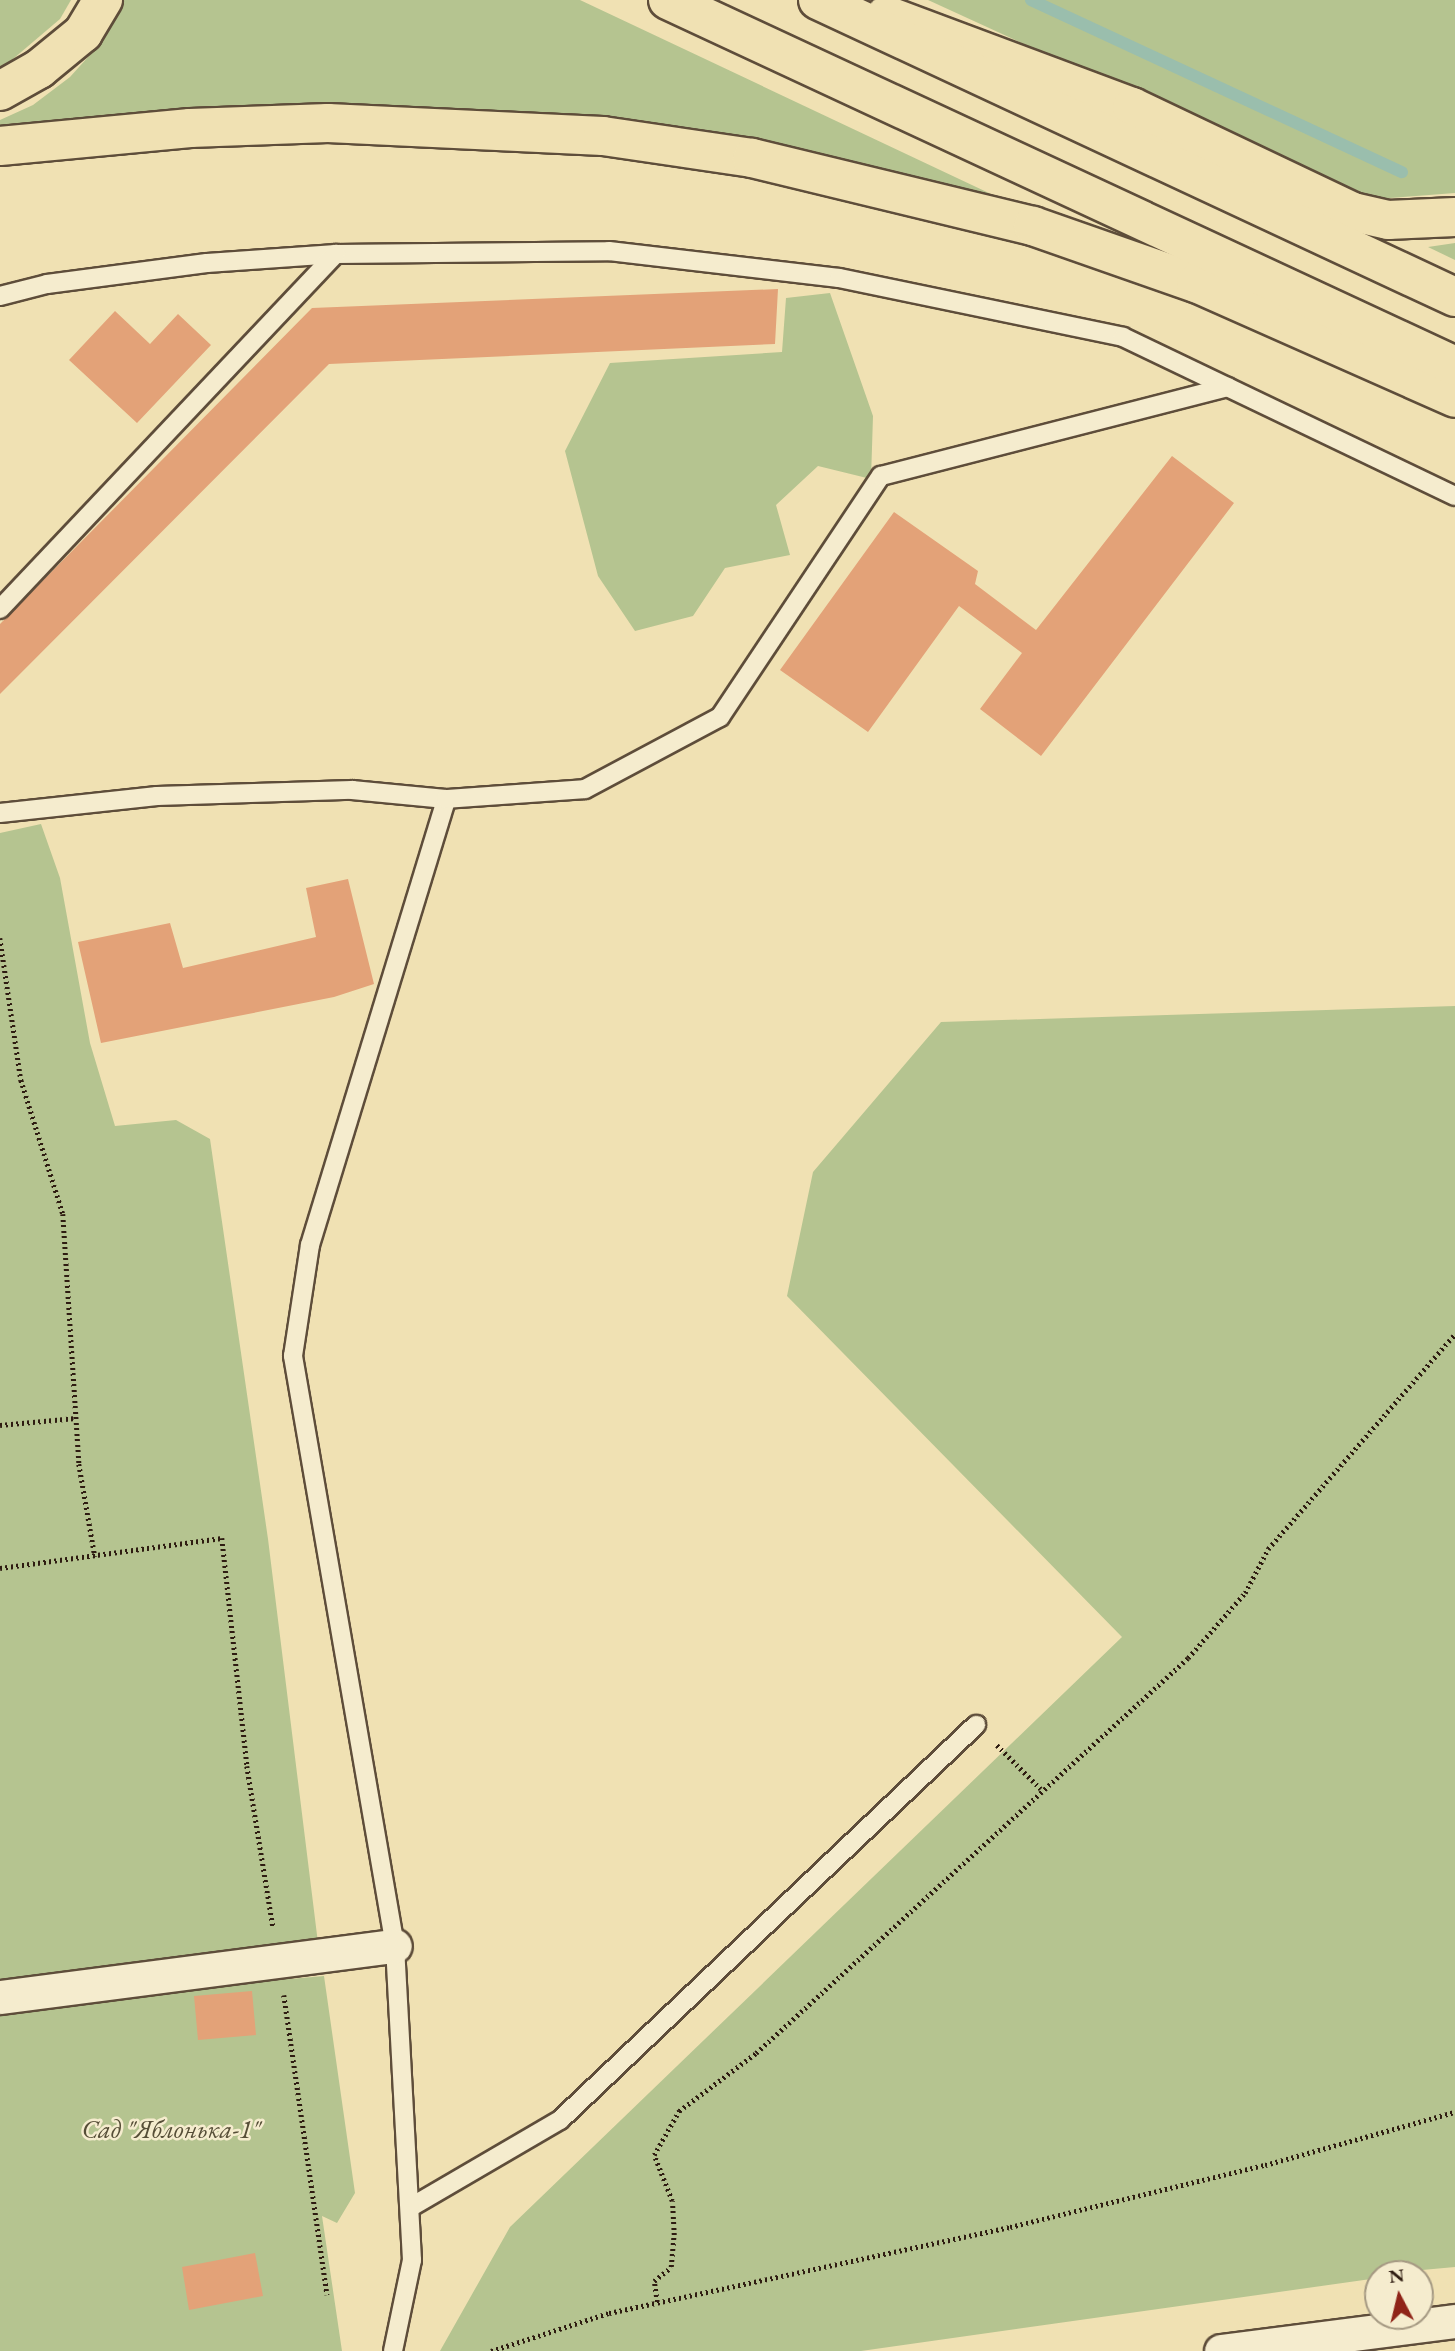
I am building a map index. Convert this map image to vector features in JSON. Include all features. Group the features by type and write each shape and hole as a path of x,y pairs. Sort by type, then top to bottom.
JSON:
{"main road":[{"path":"0,91 39,69 83,33 103,0"},
{"path":"668,0 1455,366"},
{"path":"818,0 1455,297"},
{"path":"845,0 1132,107 1353,212 1388,220 1455,217"},
{"path":"0,146 191,128 328,123 603,136 752,158 1033,226 1196,283 1455,398"}],"street":[{"path":"0,1997 278,1964 394,1946"},
{"path":"1221,2351 1455,2321"}],"lane":[{"path":"0,296 47,284 207,263 336,254 609,251 839,278 1123,337 1455,496"},
{"path":"0,609 336,254"},
{"path":"0,813 157,796 338,791 446,799 585,789 720,717 881,476 1228,387"},
{"path":"393,2351 412,2260 394,1946 293,1356 310,1245 446,799"},
{"path":"411,2207 559,2120 976,1725"}],"path":[{"path":"0,938 21,1080 64,1214 76,1418 95,1557"},
{"path":"657,2302 654,2281 671,2267 674,2235 672,2201 654,2155 679,2111 756,2053 962,1866 1041,1789 1188,1658 1245,1593 1268,1549 1455,1334"},
{"path":"0,1425 76,1418"},
{"path":"0,1568 222,1538 247,1766 327,2295"},
{"path":"976,1725 1041,1789"},
{"path":"491,2351 657,2302 1023,2223 1265,2165 1455,2112"}],"green space":[{"path":"0,0 71,0 60,19 0,70"},
{"path":"121,0 580,0 1044,219 748,148 0,131 0,120 33,105 70,77 98,46"},
{"path":"928,0 1455,0 1455,193 1377,199 1344,191"},
{"path":"1455,243 1455,260 1428,247"},
{"path":"830,293 873,416 871,479 818,466 776,505 790,555 725,568 693,616 635,631 598,576 565,451 610,363 782,352 786,298"},
{"name":"Сад \"Яблонька-1\"","path":"41,824 60,878 90,1043 115,1126 176,1120 210,1139 268,1539 318,1943 286,1946 290,1979 324,1976 355,2193 337,2223 322,2216 342,2351 0,2351 0,833"},
{"path":"1455,1006 1455,2267 1434,2269 1434,2260 1364,2260 1364,2280 861,2351 440,2351 510,2227 1122,1637 787,1296 813,1172 941,1022"}],"building":[{"path":"778,289 775,344 329,364 0,694 0,624 312,308"},
{"path":"115,311 150,344 178,314 211,345 137,423 69,360"},
{"path":"1172,456 1234,503 1041,756 980,709 1022,653 959,606 868,732 780,670 894,512 978,571 975,584 1036,630"},
{"path":"348,879 374,984 334,997 101,1043 78,942 170,923 183,968 316,937 306,888"},
{"path":"252,1991 256,2035 198,2040 194,1996"},
{"path":"255,2253 263,2296 189,2310 182,2267"}],"waterway":[{"path":"1031,0 1402,172"}]}
